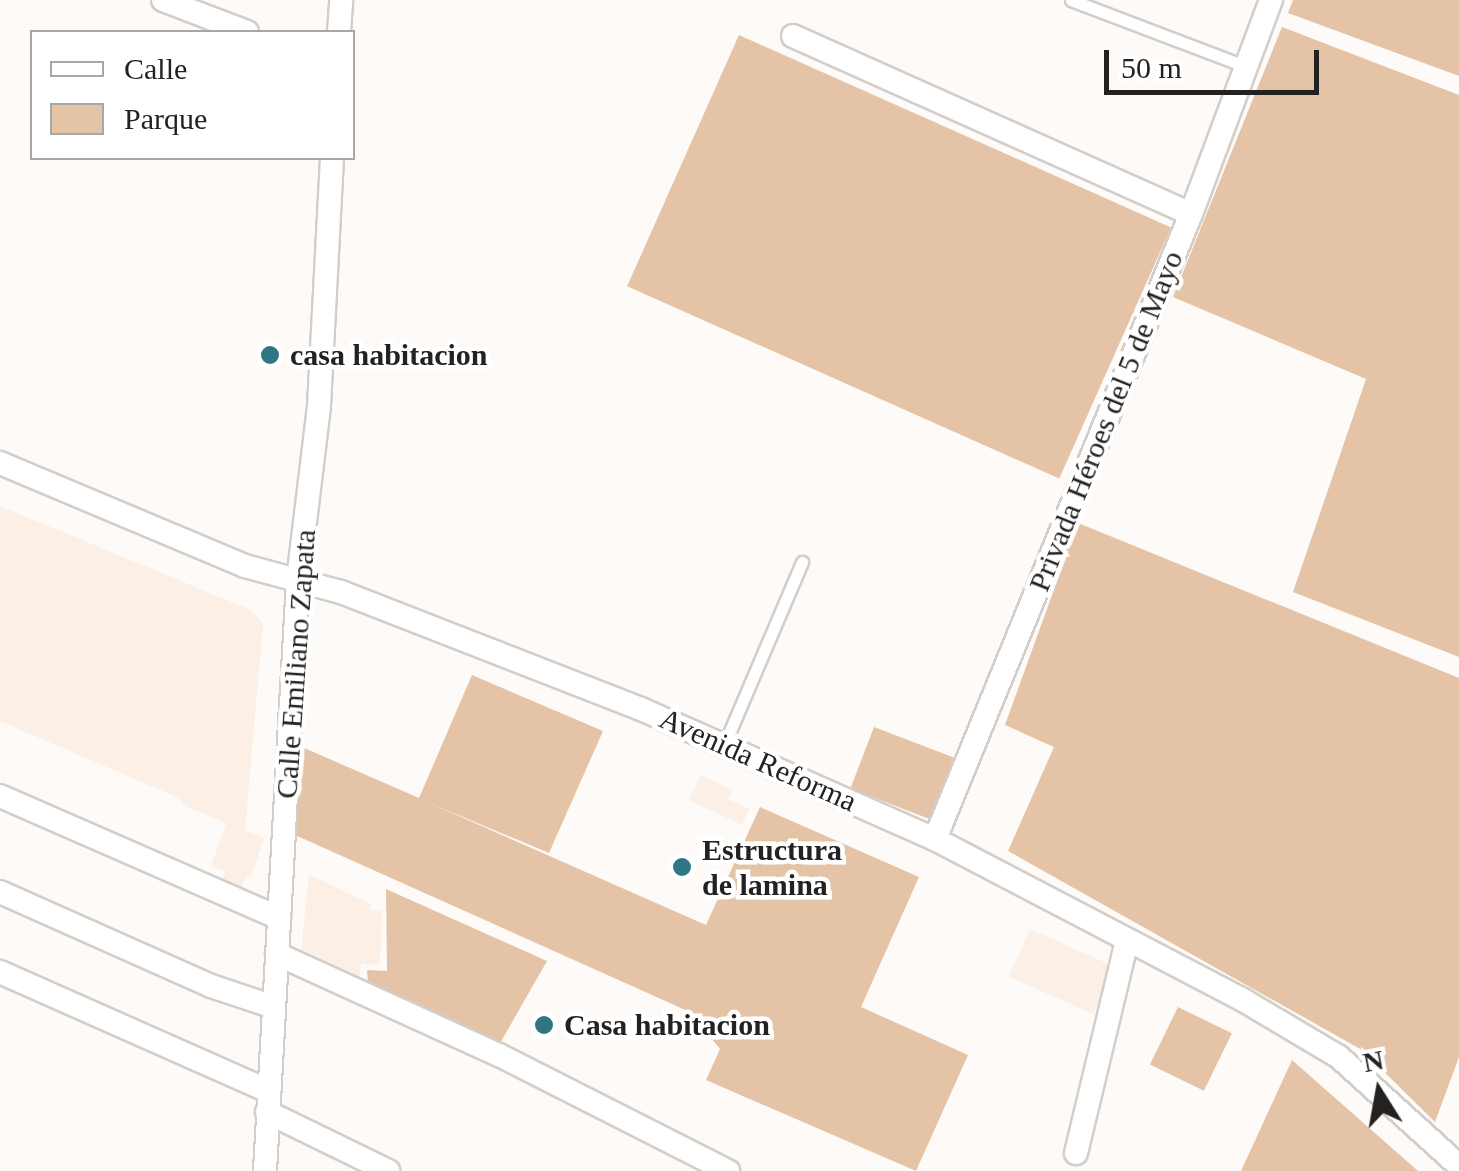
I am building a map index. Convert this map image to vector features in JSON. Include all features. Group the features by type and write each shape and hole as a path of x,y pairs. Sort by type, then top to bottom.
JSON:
{"street":[{"path":"163,0 243,30"},
{"path":"339,30 341,0"},
{"name":"Privada Héroes del 5 de Mayo","path":"935,839 1191,214 1271,0"},
{"path":"793,36 1191,214"},
{"name":"Calle Emiliano Zapata","path":"264,1171 298,580 318,406 332,160"},
{"name":"Avenida Reforma","path":"0,464 245,566 394,612 724,746 935,839 1339,1057 1459,1166"},
{"path":"0,796 279,918"},
{"path":"0,892 211,986 274,1006"},
{"path":"1076,1152 1127,941"},
{"path":"277,954 499,1055 728,1171"},
{"path":"0,972 268,1102 388,1171"}],"lane":[{"path":"1071,0 1245,66"},
{"path":"724,746 802,562"}],"shaded area":[{"path":"0,506 251,610 263,624 245,831 264,838 251,877 246,876 241,889 221,882 225,871 211,866 226,823 187,807 179,798 0,721"},
{"path":"701,775 732,790 728,799 749,809 742,825 689,800"},
{"path":"309,874 370,904 371,910 382,911 380,965 361,964 360,980 301,954"},
{"path":"1030,929 1115,967 1094,1014 1009,977"}],"green space":[{"path":"1293,0 1459,0 1459,76 1288,13"},
{"path":"1282,27 1459,95 1459,657 1293,592 1366,379 1173,297"},
{"path":"739,35 1171,227 1059,479 627,286"},
{"path":"1078,523 1459,678 1459,1057 1435,1122 1362,1050 1008,851 1054,747 1005,725"},
{"path":"472,675 603,731 549,853 427,802 706,925 760,807 919,877 861,1007 968,1055 916,1171 706,1080 720,1049 690,1012 295,835 302,747 419,798"},
{"path":"874,727 959,760 935,821 850,789"},
{"path":"386,889 547,961 499,1045 368,983 367,970 387,971"},
{"path":"1178,1007 1232,1033 1204,1091 1150,1065"},
{"path":"1292,1060 1418,1171 1241,1171"}],"place":[{"name":"casa habitacion","path":"270,355"},
{"name":"Estructura de lamina","path":"682,867"},
{"name":"Casa habitacion","path":"544,1025"}]}
